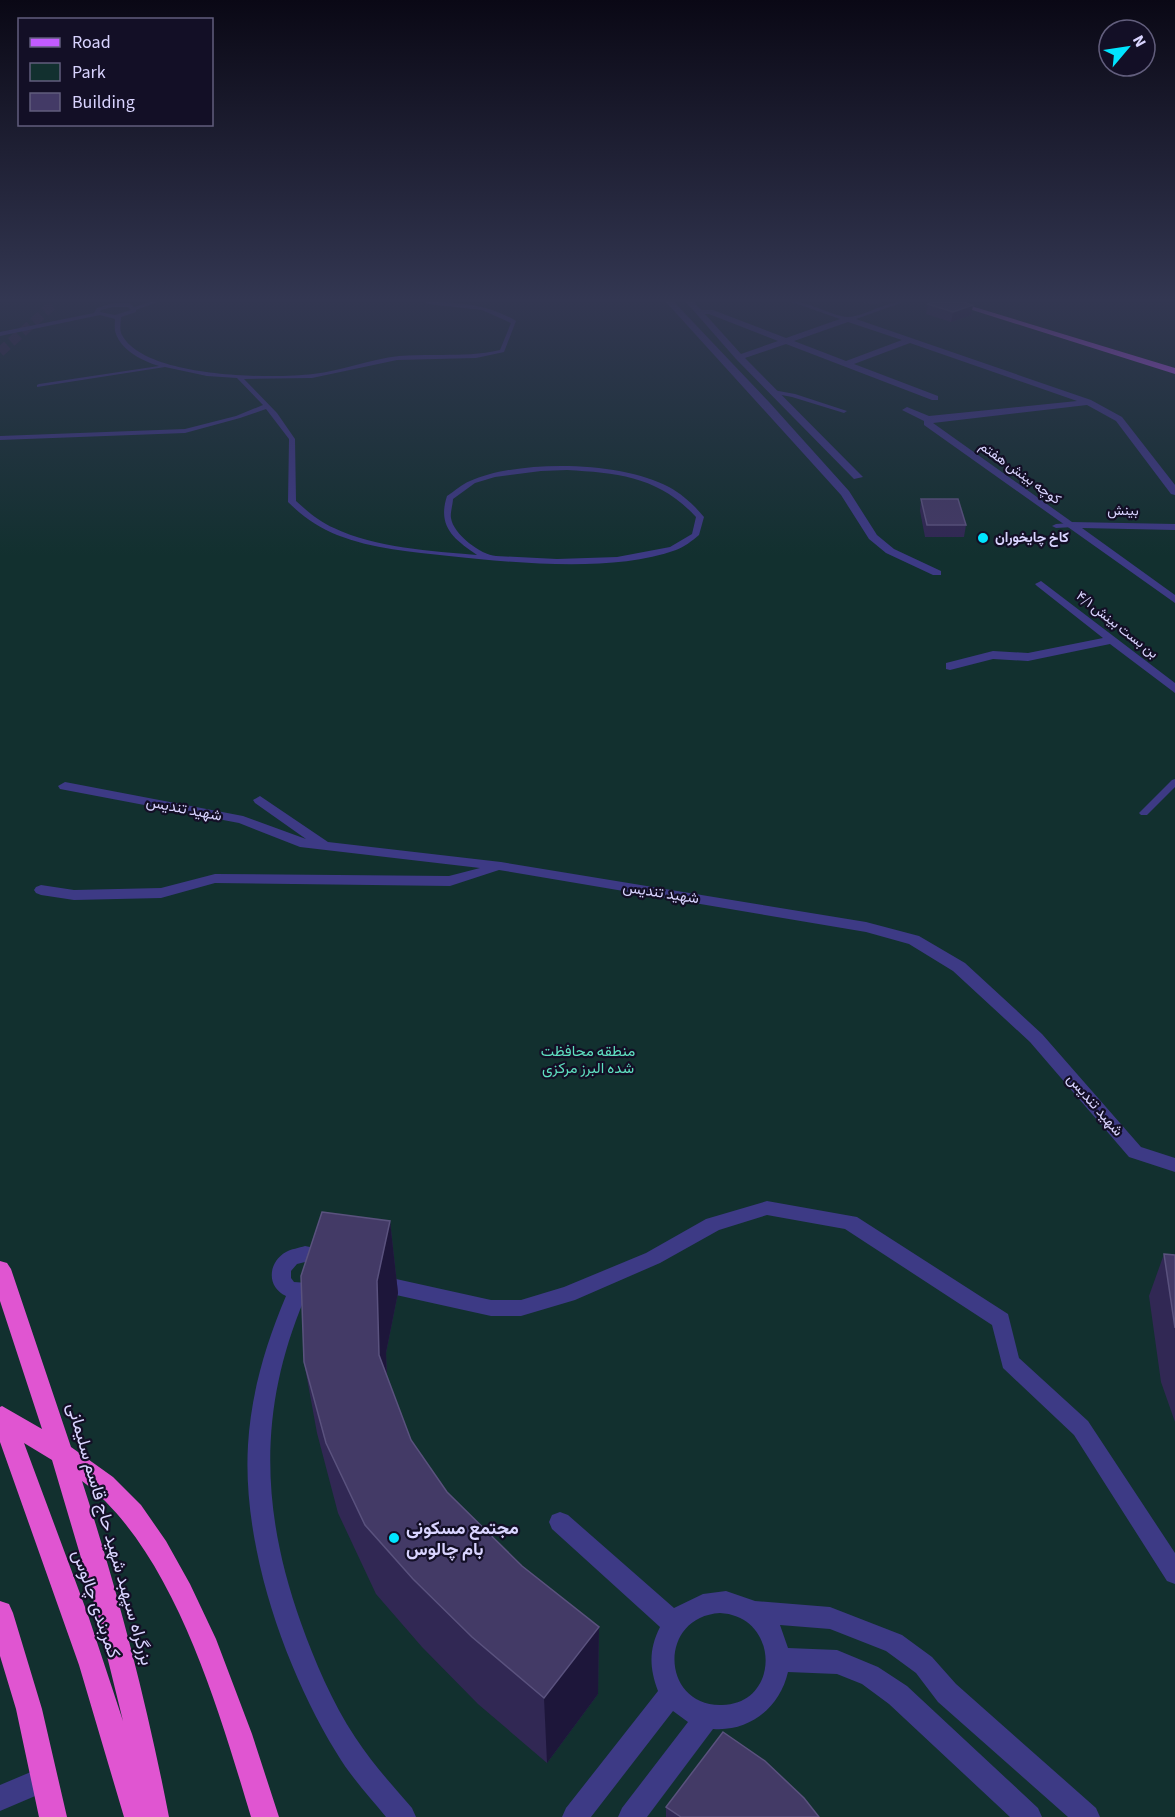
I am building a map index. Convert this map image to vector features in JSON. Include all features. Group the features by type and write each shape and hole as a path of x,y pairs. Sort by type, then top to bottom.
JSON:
{"highway":[{"name":"بزرگراه سپهبد شهید حاج قاسم سلیمانی","path":"0,1269 63,1456 133,1705 155,1817"},
{"path":"1,1414 106,1486 140,1522 163,1559 200,1633 251,1770 265,1817"},
{"name":"کمربندی چالوس","path":"1,1414 50,1544 138,1817"},
{"path":"0,1612 28,1709 53,1817"}],"street":[{"path":"750,387 845,493 873,537 890,551 937,573"},
{"path":"768,387 858,477"},
{"path":"906,387 935,398"},
{"path":"1048,387 1088,402 1119,419 1175,492"},
{"path":"907,410 930,420 1088,402"},
{"name":"کوچه بینش هفتم","path":"930,420 927,423 1175,600"},
{"name":"بینش","path":"1070,525 1175,527"},
{"name":"بن بست بینش ۴/۱","path":"1041,584 1175,689"},
{"path":"950,666 993,655 1028,657 1111,640"},
{"name":"شهید تندیس","path":"65,786 243,820 300,843 501,866 866,927 914,940 959,967 1036,1038 1135,1152 1175,1165"},
{"path":"260,800 324,846"},
{"path":"41,890 74,895 161,893 215,878 450,881 501,866"},
{"path":"328,1272 491,1308 521,1308 568,1294 653,1258 713,1224 767,1208 850,1222 1001,1320 1010,1362 1081,1428 1175,1573"},
{"path":"305,1254 320,1257 327,1266 328,1272 326,1279 314,1290 297,1292 284,1286 281,1281 281,1269 291,1258 305,1254"},
{"path":"297,1292 281,1328 259,1433 258,1470 266,1537 280,1595 304,1664 340,1736 403,1817"},
{"path":"560,1522 673,1623"},
{"path":"709,1603 734,1604 751,1612 765,1625 775,1642 779,1661 777,1678 770,1694 758,1706 743,1714 726,1718 708,1716 683,1702 673,1691 665,1674 662,1656 665,1638 673,1623 685,1611 709,1603"},
{"path":"751,1612 830,1618 894,1643 924,1665 947,1693 1087,1817"},
{"path":"779,1661 803,1659 837,1662 870,1676 898,1695 1029,1817"},
{"path":"575,1817 673,1691"},
{"path":"631,1817 708,1716"},
{"path":"0,1798 45,1779"}],"lane":[{"path":"248,387 267,406 292,439 292,502 310,518 341,534 405,549 489,559 565,562 644,555 675,549 695,535 700,517 684,500 660,485 615,472 554,469 504,473 471,483 450,498 447,518 458,538 489,559"},
{"path":"773,392 793,395 844,411"},
{"path":"0,438 185,431 238,417 267,406"},
{"path":"1056,525 1070,525"},
{"path":"1144,813 1175,782"}],"green space":[{"name":"منطقه محافظت شده البرز مرکزی","path":"0,387 1175,387 1175,1817 0,1817"}],"building":[{"path":"921,499 958,499 966,525 927,525"},
{"path":"322,1212 390,1221 377,1281 379,1355 411,1440 447,1492 522,1566 599,1627 544,1698 472,1637 413,1579 365,1525 326,1443 304,1362 301,1276"},
{"path":"1164,1254 1175,1255 1175,1328"},
{"path":"723,1732 765,1761 804,1798 819,1817 681,1817 666,1807"}],"place":[{"name":"کاخ چایخوران","path":"983,538"},
{"name":"مجتمع مسکونی بام چالوس","path":"394,1538"}]}
